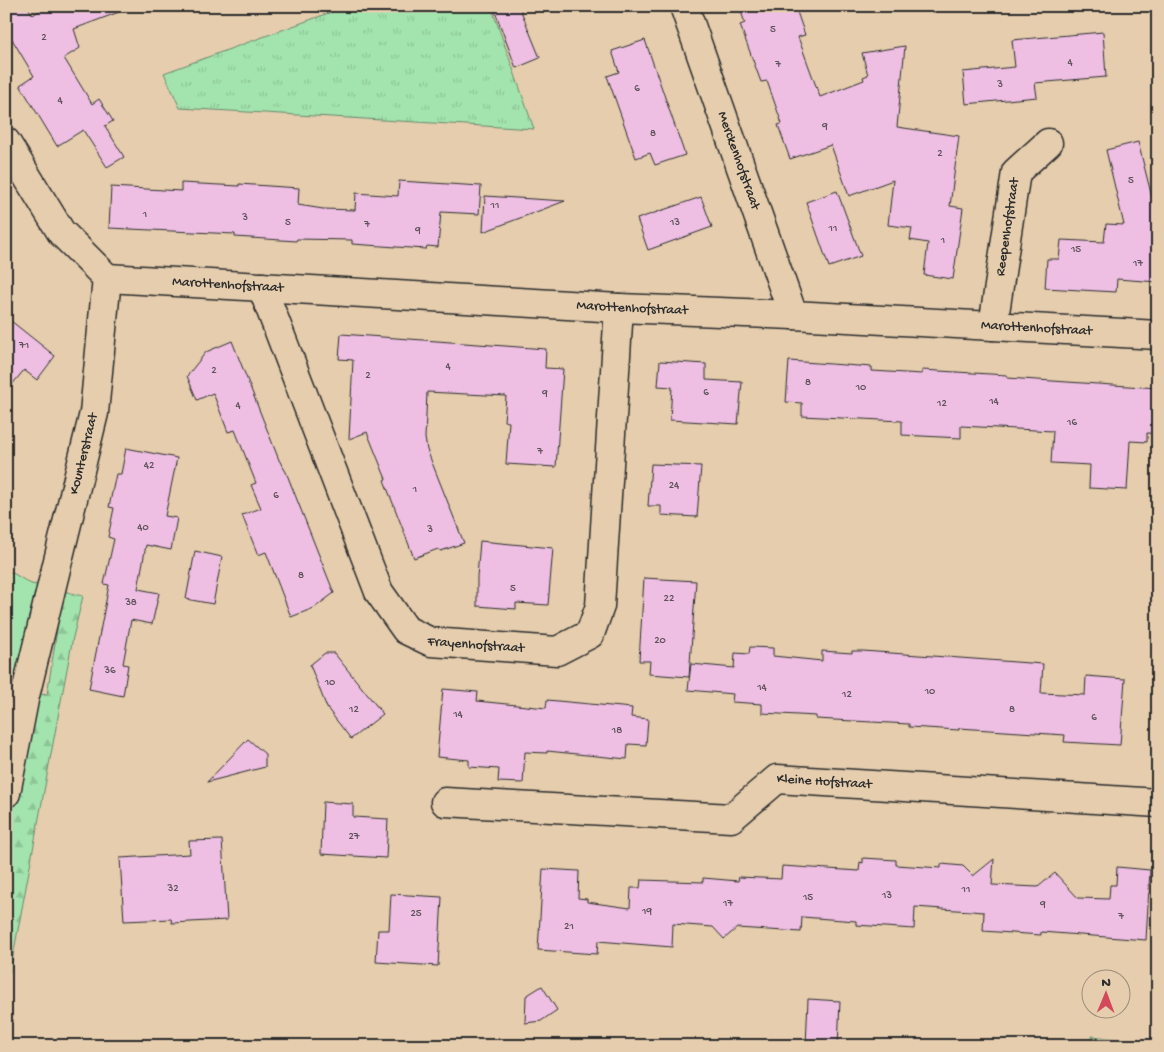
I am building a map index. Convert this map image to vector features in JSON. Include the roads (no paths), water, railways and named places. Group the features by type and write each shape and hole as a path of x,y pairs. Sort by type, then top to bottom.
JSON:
{"street":[{"name":"Merckenhofstraat","path":"684,6 793,315"},
{"path":"6,142 61,232 107,278"},
{"name":"Reepenhofstraat","path":"993,326 1016,172 1048,142"},
{"name":"Marottenhofstraat","path":"107,278 620,308 793,315 1158,335"},
{"name":"Kounterstraat","path":"6,793 24,700 94,413 107,278"},
{"name":"Frayenhofstraat","path":"262,287 379,592 406,630 431,642 557,651 590,634 600,606 620,308"},
{"name":"Kleine Hofstraat","path":"445,802 731,818 777,779 1158,803"}]}
